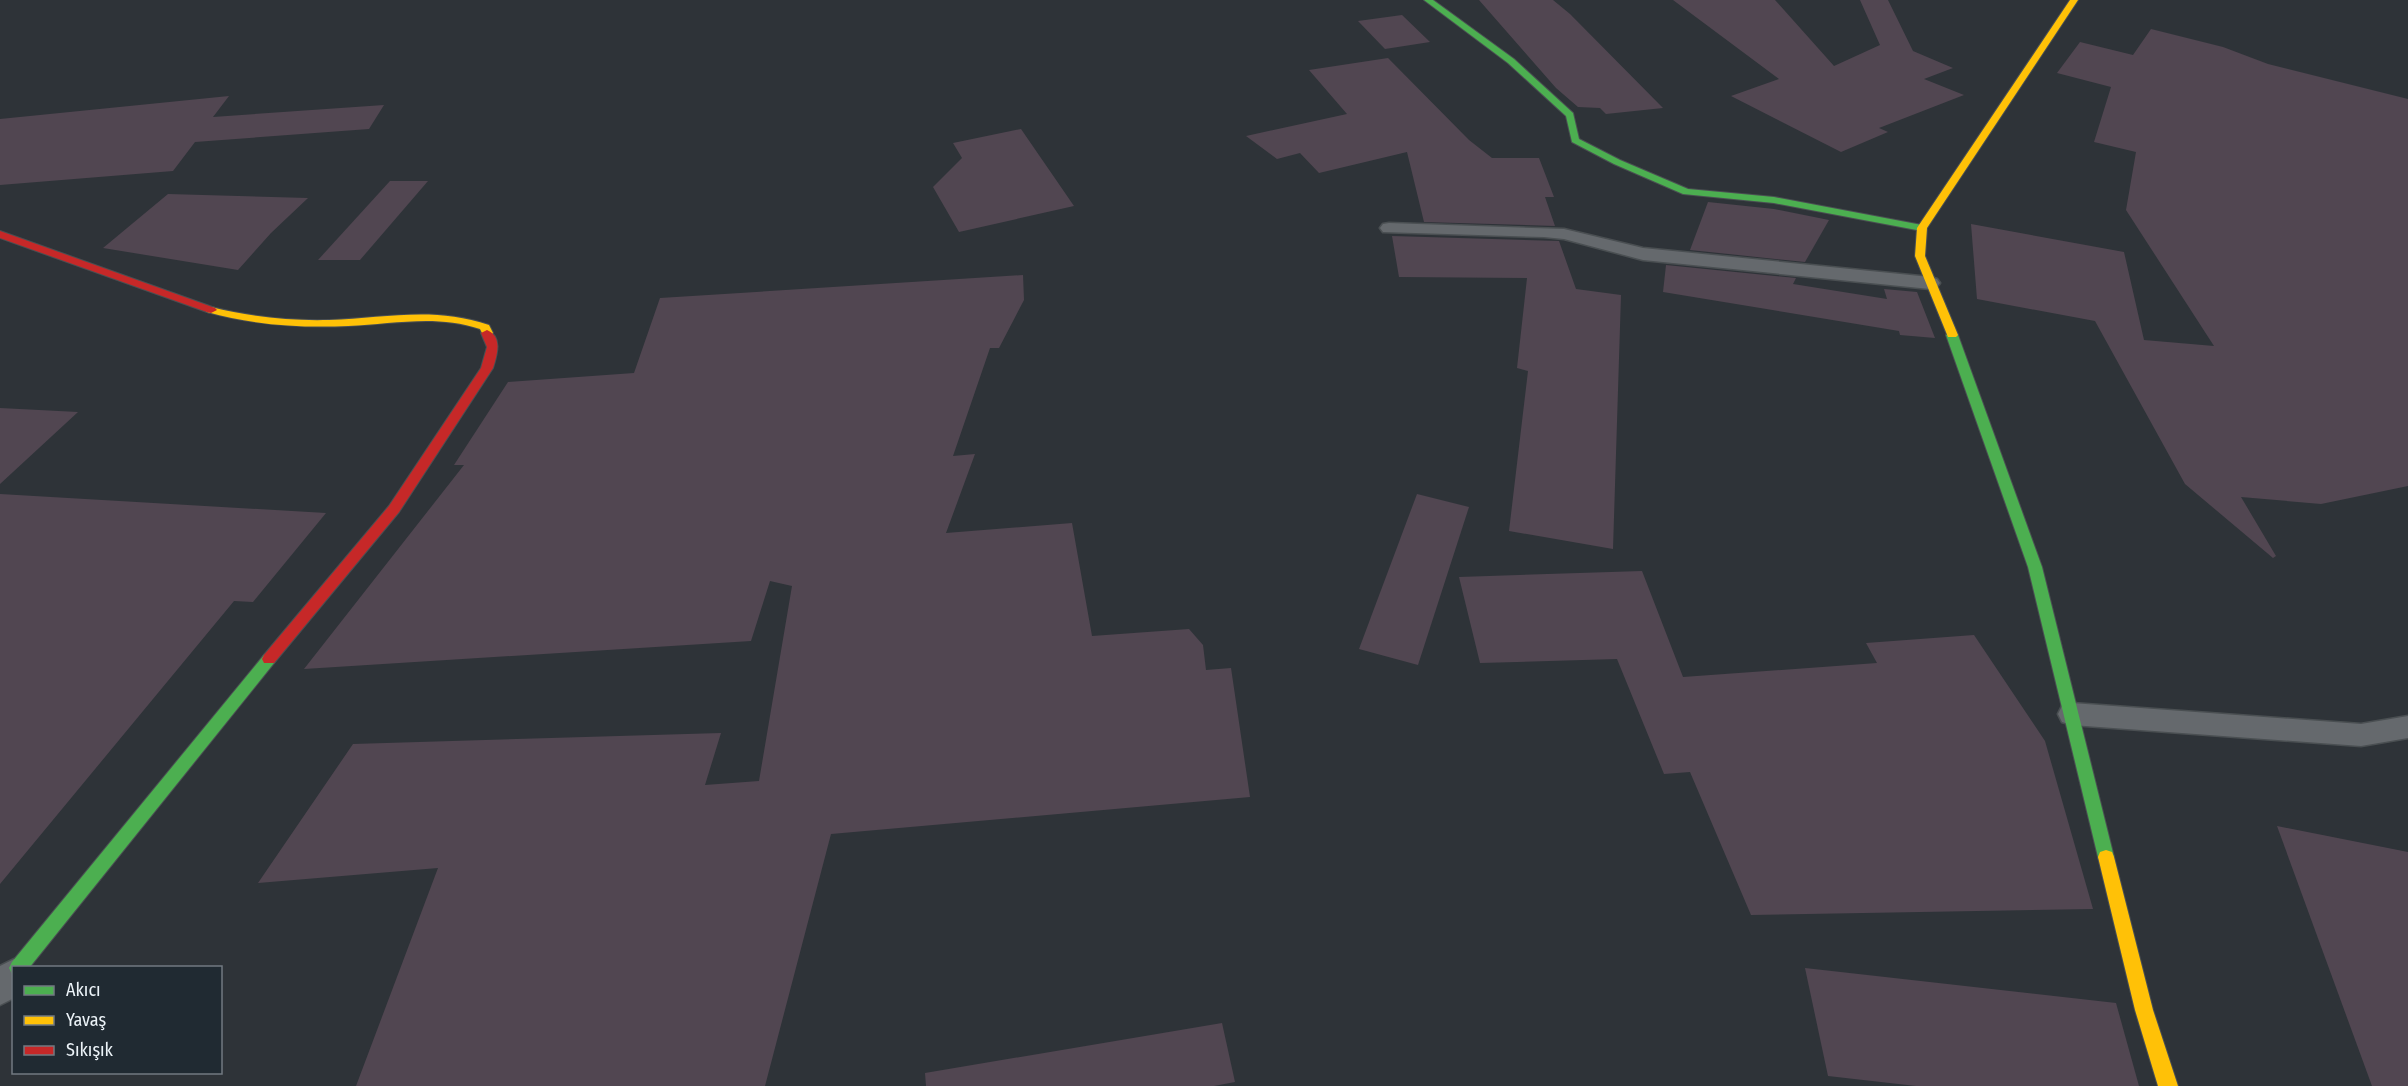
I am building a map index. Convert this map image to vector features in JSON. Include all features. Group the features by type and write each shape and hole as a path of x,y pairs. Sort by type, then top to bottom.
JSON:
{"street":[{"path":"1428,0 1511,61 1570,115 1575,140 1617,162 1686,192 1774,201 1922,228"},
{"path":"2074,0 1922,228 1920,256 1969,379 2035,567 2144,1010 2168,1086"},
{"path":"1389,228 1564,234 1643,254 1930,283"},
{"path":"0,234 195,304 257,321 297,324 376,321 419,314 449,315 467,319 485,327 493,347 487,368 394,509 192,751 20,966"},
{"path":"2072,714 2361,735 2408,727"},
{"path":"0,990 12,976"}],"building":[{"path":"1479,0 1553,0 1570,14 1663,108 1606,114 1600,108 1578,107 1556,88"},
{"path":"1673,0 1775,0 1834,66 1880,45 1860,0 1888,0 1913,51 1953,68 1924,79 1964,95 1879,128 1888,132 1841,152 1731,96 1779,79"},
{"path":"1402,15 1430,42 1385,49 1358,21"},
{"path":"2151,29 2223,47 2268,64 2408,99 2408,486 2321,504 2241,497 2276,556 2273,558 2185,484 2095,321 1977,299 1971,224 2124,252 2144,340 2214,346 2126,210 2136,152 2094,142 2111,87 2057,73 2080,42 2133,55"},
{"path":"1388,58 1469,140 1492,158 1539,158 1554,197 1545,197 1555,226 1424,222 1407,152 1319,173 1300,153 1277,159 1246,136 1347,114 1309,70"},
{"path":"229,96 213,117 384,105 369,129 195,142 173,171 0,185 0,119"},
{"path":"1021,129 1074,206 959,232 933,187 962,158 953,143"},
{"path":"390,181 428,181 360,260 318,260"},
{"path":"168,194 308,198 271,233 238,270 103,248"},
{"path":"1708,202 1774,209 1829,220 1805,262 1690,250"},
{"path":"1392,236 1559,241 1576,289 1621,295 1613,549 1509,531 1528,371 1517,368 1527,278 1399,277"},
{"path":"1666,265 1796,278 1793,284 1887,299 1884,289 1917,292 1935,338 1900,335 1899,331 1663,292"},
{"path":"1023,275 1024,300 999,348 990,348 953,456 975,454 946,533 1072,523 1092,636 1189,629 1203,645 1206,670 1231,668 1250,797 831,834 765,1086 356,1086 438,868 258,883 353,744 721,733 705,785 759,781 792,586 770,581 751,641 304,669 464,465 454,465 508,382 634,373 660,298"},
{"path":"0,408 78,412 0,484"},
{"path":"0,494 326,513 253,602 234,601 0,884"},
{"path":"1417,494 1469,507 1418,665 1359,649"},
{"path":"1642,571 1683,677 1877,663 1866,643 1974,635 2045,741 2093,909 1751,915 1690,772 1664,774 1617,659 1480,663 1459,577"},
{"path":"2277,826 2408,852 2408,1086 2372,1086"},
{"path":"1805,968 2116,1003 2139,1086 1916,1086 1828,1076"},
{"path":"1222,1023 1235,1082 1214,1086 926,1086 925,1073"}],"traffic: fast":[{"path":"1428,0 1511,61 1570,115 1575,140 1617,162 1686,192 1774,200 1922,228"},
{"path":"1952,335 2035,567 2106,857"},
{"path":"20,966 269,659"}],"traffic: slow":[{"path":"1952,335 1920,256 1922,228 2074,0"},
{"path":"211,310 231,316 291,323 372,321 428,316 455,318 485,327 487,333"},
{"path":"2106,857 2144,1010 2168,1086"}],"traffic: jam":[{"path":"0,234 211,310"},
{"path":"269,659 394,509 487,368 493,347 487,333"}]}
